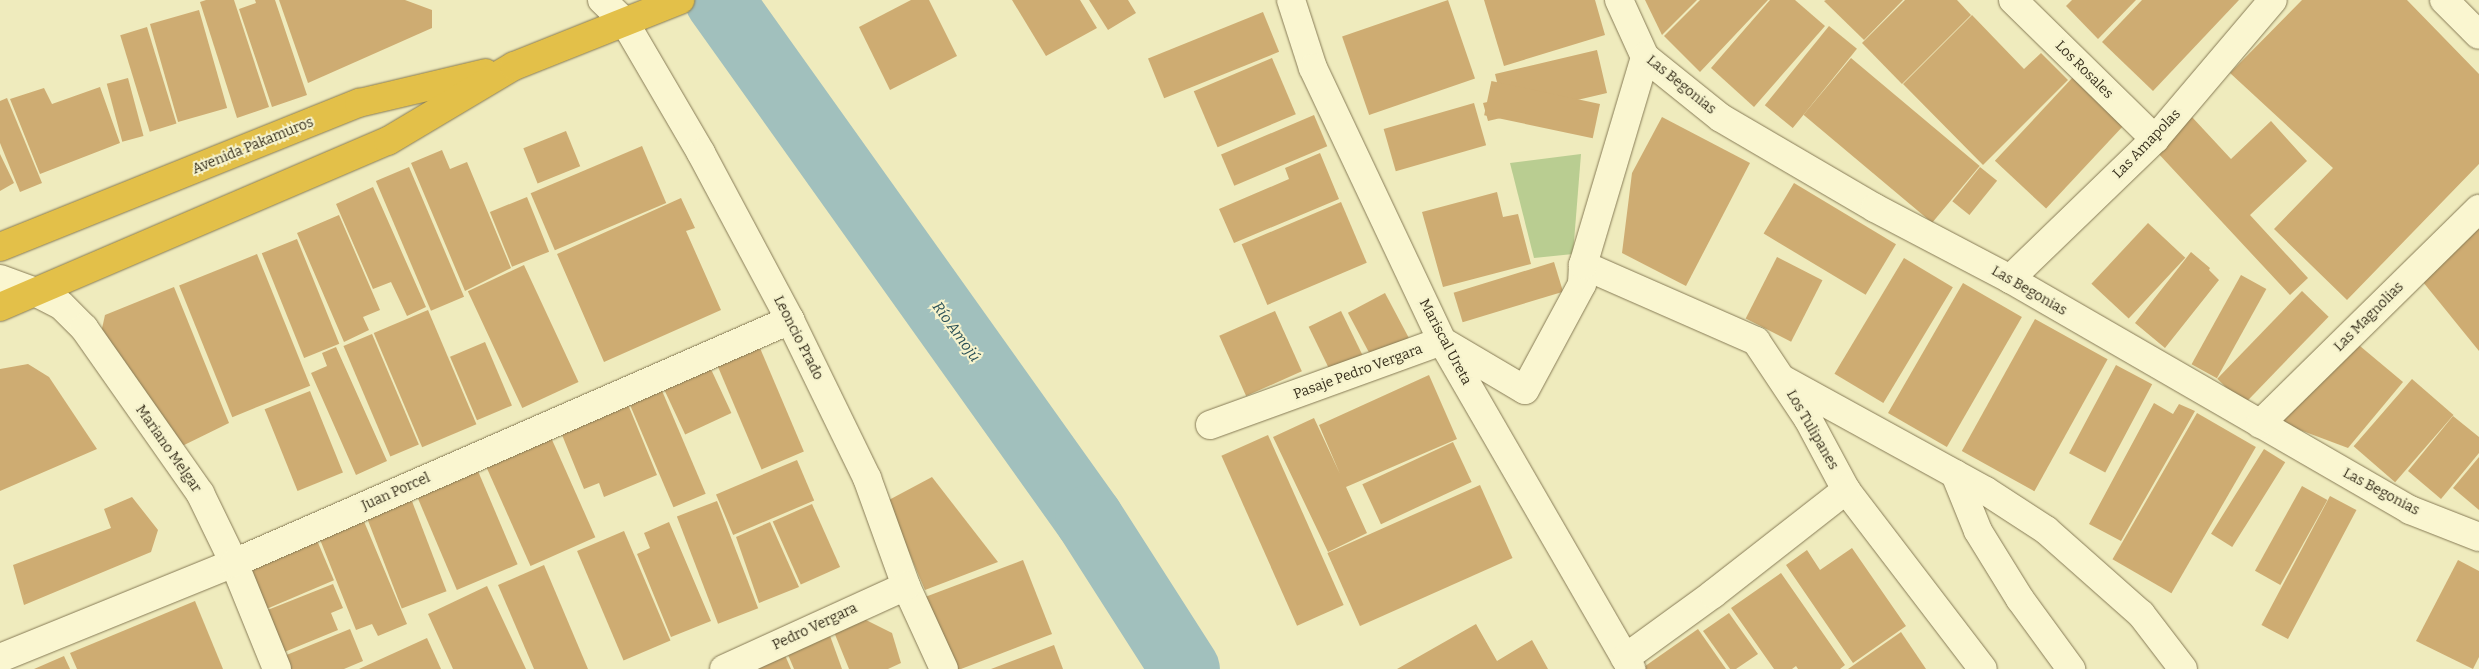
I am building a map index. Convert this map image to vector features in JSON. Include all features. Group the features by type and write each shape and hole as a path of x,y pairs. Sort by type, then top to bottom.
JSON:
{"highway":[{"path":"0,307 388,141 514,66 672,3"},
{"name":"Avenida Pakamuros","path":"0,247 359,103 514,66"}],"street":[{"name":"Leoncio Prado","path":"602,0 624,22 701,153 790,320 867,478 906,586 944,669"},
{"name":"Mariscal Ureta","path":"1291,0 1313,68 1442,341 1628,663"},
{"name":"Las Begonias","path":"1619,0 1645,57 1721,118 1875,208 2010,278 2410,510 2479,537"},
{"name":"Los Rosales","path":"2013,0 2155,139"},
{"name":"Las Amapolas","path":"2010,278 2155,139 2273,0"},
{"path":"2444,0 2479,35"},
{"path":"1442,341 1526,390 1582,284 1583,265 1645,57"},
{"name":"Las Magnolias","path":"2260,424 2479,209"},
{"name":"Los Tulipanes","path":"1583,265 1756,341 1808,419 1846,490 1983,669"},
{"name":"Mariano Melgar","path":"0,279 35,292 61,306 84,328 200,493 234,563 277,669"},
{"name":"Juan Porcel","path":"0,658 234,563 790,320"},
{"name":"Pasaje Pedro Vergara","path":"1210,425 1442,341"},
{"path":"1781,378 1955,474 2046,530 2141,614 2183,669"},
{"path":"1955,474 1978,531 2020,599 2071,669"},
{"path":"1628,663 1846,490"},
{"name":"Pedro Vergara","path":"724,669 906,586"}],"green space":[{"path":"1581,154 1573,254 1534,258 1510,163"}],"building":[{"path":"206,0 234,0 269,107 237,118 200,2"},
{"path":"255,0 275,0 307,95 272,107 239,9 256,3"},
{"path":"279,0 405,0 432,10 432,28 308,83"},
{"path":"911,0 929,0 957,56 890,90 859,27"},
{"path":"1012,0 1080,0 1097,28 1046,56"},
{"path":"1089,0 1128,0 1136,13 1108,30"},
{"path":"1448,0 1475,78 1369,115 1342,36"},
{"path":"1484,0 1595,0 1605,35 1504,66"},
{"path":"1645,0 1697,0 1662,35"},
{"path":"1700,0 1768,0 1700,72 1664,36"},
{"path":"1770,0 1795,0 1825,26 1754,107 1711,68"},
{"path":"1903,0 1864,40 1824,1"},
{"path":"1905,0 1957,0 1971,15 1902,84 1862,43"},
{"path":"2072,0 2136,0 2098,39 2066,6"},
{"path":"2142,0 2239,0 2153,91 2102,42"},
{"path":"2302,0 2407,0 2479,74 2479,164 2347,300 2274,229 2333,168 2230,73"},
{"path":"199,10 227,108 178,122 150,24"},
{"path":"1263,12 1279,52 1164,98 1148,58"},
{"path":"1972,15 2024,69 2041,53 2068,80 1983,165 1903,84"},
{"path":"1829,26 1857,49 1793,128 1765,105"},
{"path":"147,27 177,124 150,132 120,35"},
{"path":"1597,50 1607,93 1488,121 1483,103 1501,99 1495,74"},
{"path":"1272,58 1296,114 1218,147 1194,91"},
{"path":"1851,58 1980,166 1932,223 1803,115"},
{"path":"2074,76 2125,124 2046,209 1995,161"},
{"path":"128,78 144,136 122,142 107,84"},
{"path":"1491,81 1600,104 1593,138 1484,115"},
{"path":"100,87 120,143 40,174 10,99 44,88 52,104"},
{"path":"7,98 42,183 20,192 0,143 0,101"},
{"path":"1474,103 1486,145 1396,171 1384,129"},
{"path":"1314,115 1327,146 1234,186 1221,154"},
{"path":"1662,117 1750,163 1686,286 1622,253 1632,173"},
{"path":"2192,117 2231,159 2271,121 2307,161 2250,215 2308,278 2290,295 2156,151"},
{"path":"566,131 580,166 538,183 523,148"},
{"path":"642,146 666,203 555,250 531,193"},
{"path":"442,150 450,169 467,162 511,268 465,291 411,163"},
{"path":"1320,153 1339,199 1234,243 1219,209 1289,179 1285,168"},
{"path":"0,154 14,183 0,191"},
{"path":"409,167 464,297 431,311 376,181"},
{"path":"1980,167 1997,181 1969,215 1952,201"},
{"path":"1794,183 1896,244 1866,295 1764,234"},
{"path":"373,187 426,307 407,316 391,282 373,289 336,204"},
{"path":"1497,192 1503,217 1518,214 1531,264 1443,287 1422,212"},
{"path":"527,197 549,252 512,267 490,212"},
{"path":"681,198 695,228 686,231 721,310 604,362 557,254"},
{"path":"1341,202 1367,263 1267,305 1242,244"},
{"path":"339,215 380,310 363,317 369,330 344,342 297,233"},
{"path":"2479,221 2479,351 2423,282"},
{"path":"2148,223 2185,258 2129,318 2091,284"},
{"path":"297,239 339,344 304,358 262,253"},
{"path":"2191,252 2210,268 2209,270 2219,280 2165,348 2135,323"},
{"path":"257,254 310,386 232,417 179,285"},
{"path":"1777,257 1822,280 1791,342 1746,318"},
{"path":"1904,258 1953,287 1883,403 1834,374"},
{"path":"1554,262 1563,292 1463,322 1454,293"},
{"path":"524,265 579,382 522,408 468,291"},
{"path":"2241,275 2266,289 2217,378 2192,364"},
{"path":"1963,283 2022,317 1947,447 1888,413"},
{"path":"174,287 229,423 176,449 101,333 105,315"},
{"path":"2302,291 2329,317 2244,404 2217,379"},
{"path":"1385,293 1409,339 1372,359 1348,313"},
{"path":"428,310 476,424 422,447 374,333"},
{"path":"1275,311 1302,371 1246,396 1219,336"},
{"path":"1341,311 1365,360 1333,376 1309,327"},
{"path":"2035,319 2108,359 2034,491 1962,451"},
{"path":"372,334 419,444 390,457 343,346"},
{"path":"757,341 804,451 762,469 715,359"},
{"path":"2354,341 2403,382 2348,448 2276,421"},
{"path":"485,342 512,406 477,420 450,357"},
{"path":"336,347 387,461 356,475 311,373 327,366 322,353"},
{"path":"28,364 49,377 97,449 0,491 0,369"},
{"path":"709,365 731,413 685,435 663,387"},
{"path":"2116,365 2152,384 2105,473 2069,453"},
{"path":"1429,375 1457,439 1346,487 1367,533 1328,552 1273,437 1314,418 1340,474 1319,425"},
{"path":"2412,379 2454,415 2395,482 2354,446"},
{"path":"660,386 706,494 673,507 628,400"},
{"path":"310,391 343,473 298,491 265,409"},
{"path":"627,402 657,475 604,497 599,483 584,489 560,430"},
{"path":"2154,403 2173,414 2179,404 2195,411 2121,541 2089,524"},
{"path":"2197,413 2256,447 2171,593 2112,559"},
{"path":"2453,416 2479,437 2479,453 2441,499 2408,471"},
{"path":"549,433 595,537 531,566 484,462"},
{"path":"1268,435 1344,605 1297,626 1221,456"},
{"path":"1453,442 1472,482 1381,524 1362,484"},
{"path":"2264,449 2285,462 2232,547 2211,534"},
{"path":"2479,457 2479,510 2453,488"},
{"path":"797,460 814,501 733,535 716,494"},
{"path":"475,464 518,564 457,590 414,490"},
{"path":"932,477 998,562 925,590 887,501"},
{"path":"1480,485 1513,558 1360,626 1327,553"},
{"path":"2302,486 2327,500 2280,585 2255,571"},
{"path":"410,496 447,591 402,608 365,513"},
{"path":"2330,496 2356,510 2288,639 2261,625"},
{"path":"132,497 158,530 151,552 24,605 13,565 111,528 104,509"},
{"path":"717,501 758,608 718,624 677,516"},
{"path":"812,504 840,567 801,585 773,521"},
{"path":"363,519 407,624 378,636 372,624 356,630 319,537"},
{"path":"669,522 711,621 671,637 637,554 650,548 644,533"},
{"path":"770,522 799,587 759,603 736,537"},
{"path":"624,531 670,641 624,660 577,551"},
{"path":"316,538 334,580 266,609 248,567"},
{"path":"1852,548 1906,626 1853,663 1786,565 1807,550 1820,570"},
{"path":"1023,560 1052,634 961,669 952,669 925,597"},
{"path":"2458,560 2479,571 2479,657 2473,669 2416,641"},
{"path":"544,565 588,669 534,669 498,585"},
{"path":"1781,573 1845,665 1840,669 1798,669 1796,666 1792,669 1774,669 1731,608"},
{"path":"333,584 343,608 331,613 338,630 282,653 265,611"},
{"path":"487,586 526,669 453,669 428,614"},
{"path":"195,601 223,669 77,669 70,653"},
{"path":"1729,613 1758,654 1736,669 1730,669 1703,631"},
{"path":"860,617 892,633 901,663 888,669 849,669 832,627"},
{"path":"1476,624 1497,661 1532,640 1548,669 1397,669"},
{"path":"350,629 363,661 344,669 289,669 284,656"},
{"path":"1698,629 1726,669 1641,669"},
{"path":"1901,632 1926,669 1848,669"},
{"path":"829,633 842,669 794,669 786,650"},
{"path":"427,638 441,669 359,669"},
{"path":"1054,645 1063,669 991,669"},
{"path":"784,653 791,669 749,669"},
{"path":"64,656 70,669 34,669"}],"waterway":[{"name":"Río Amojú","path":"719,0 1089,519 1185,669"}]}
